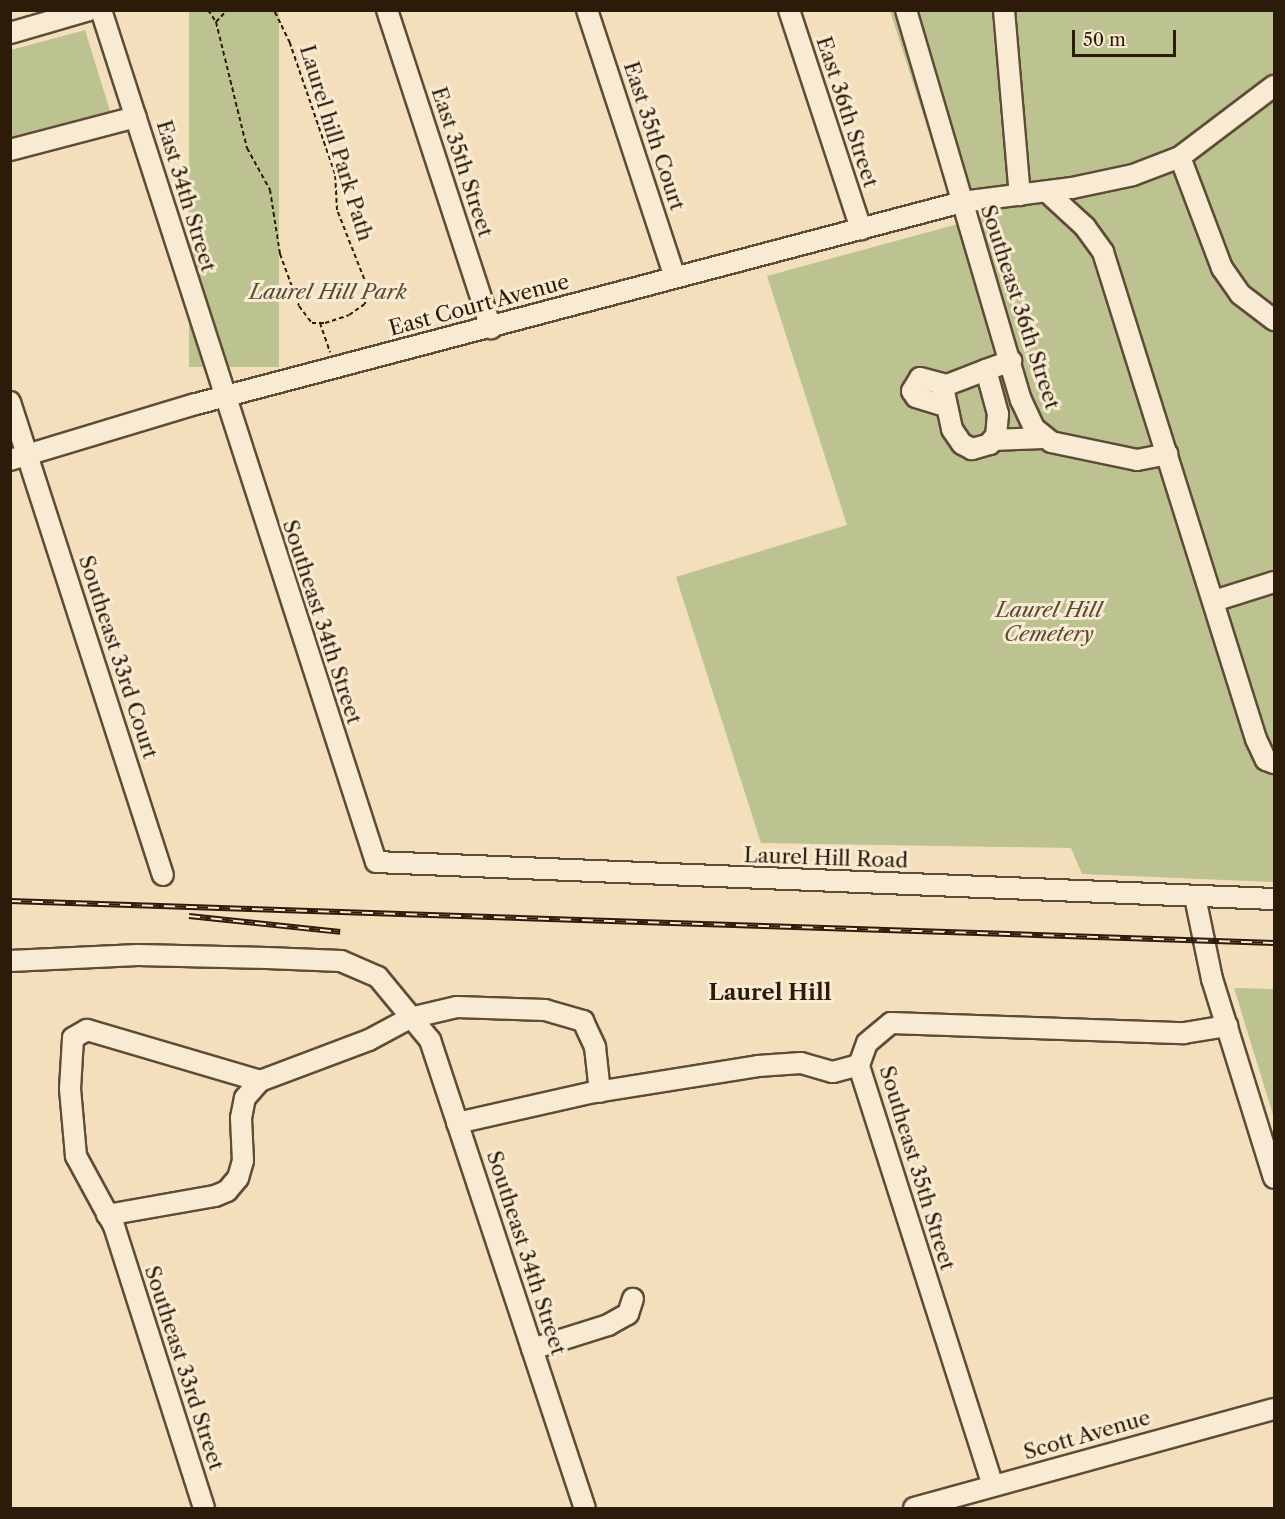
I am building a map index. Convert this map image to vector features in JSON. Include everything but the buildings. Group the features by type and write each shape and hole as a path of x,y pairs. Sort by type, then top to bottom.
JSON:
{"street":[{"path":"10,33 89,10"},
{"name":"East 34th Street","path":"101,10 224,396"},
{"name":"East 35th Street","path":"387,10 491,328"},
{"name":"East 35th Court","path":"588,10 675,277"},
{"name":"East 36th Street","path":"789,10 861,229"},
{"name":"Southeast 36th Street","path":"906,10 905,19 1027,416 1042,438 1137,460 1167,454"},
{"path":"1004,10 1020,195"},
{"name":"East Court Avenue","path":"19,457 224,396 491,328 962,202 1047,192 1133,175 1180,158 1275,86"},
{"path":"10,150 136,117"},
{"path":"1180,158 1222,268 1240,294 1275,320"},
{"path":"1047,192 1085,227 1102,252 1256,739 1266,760 1275,763"},
{"path":"1011,361 943,387 945,406 962,444 981,448 992,440 1042,438"},
{"path":"986,370 998,414 992,440"},
{"path":"945,406 916,397 912,391 920,378 947,385"},
{"name":"Southeast 34th Street","path":"224,396 376,862"},
{"name":"Southeast 33rd Court","path":"10,402 19,457 163,875"},
{"path":"1214,601 1275,582"},
{"name":"Laurel Hill Road","path":"376,862 1275,899"},
{"path":"1195,897 1203,945 1275,1178"},
{"name":"Southeast 34th Street","path":"10,961 138,955 341,961 378,977 430,1040 585,1509"},
{"path":"107,1215 215,1196 227,1191 238,1179 243,1161 241,1118 245,1098 260,1081 369,1040 410,1018 457,1007 545,1010 583,1021 595,1047 600,1092"},
{"name":"Southeast 35th Street","path":"993,1486 859,1065 867,1043 891,1023 1184,1033 1227,1026"},
{"name":"Southeast 33rd Street","path":"204,1509 119,1242 76,1156 70,1089 73,1038 87,1030 260,1081"},
{"path":"457,1123 600,1092 758,1066 801,1063 833,1072 859,1065"},
{"path":"532,1349 608,1325 628,1314 633,1299"},
{"name":"Scott Avenue","path":"914,1509 1275,1409"}],"path":[{"path":"208,10 216,22 247,148 270,190 280,254 299,306 312,323 320,323 333,369"},
{"path":"216,22 227,10"},
{"name":"Laurel hill Park Path","path":"274,10 290,43 335,174 337,210 367,286 365,304 349,315 320,323"}],"green space":[{"path":"189,11 279,11 279,367 189,367"},
{"name":"Laurel Hill Cemetery","path":"890,11 1274,11 1274,882 1082,874 1071,848 761,843 676,577 847,525 767,276 958,224"},
{"path":"85,30 110,111 11,137 11,50"},
{"path":"1234,988 1274,989 1274,1118"}],"railway":[{"path":"10,901 1274,943"},
{"path":"189,916 340,932"}],"district":[{"name":"Laurel Hill","path":"770,993"}],"park label":[{"name":"Laurel Hill Park","path":"328,292"}]}
